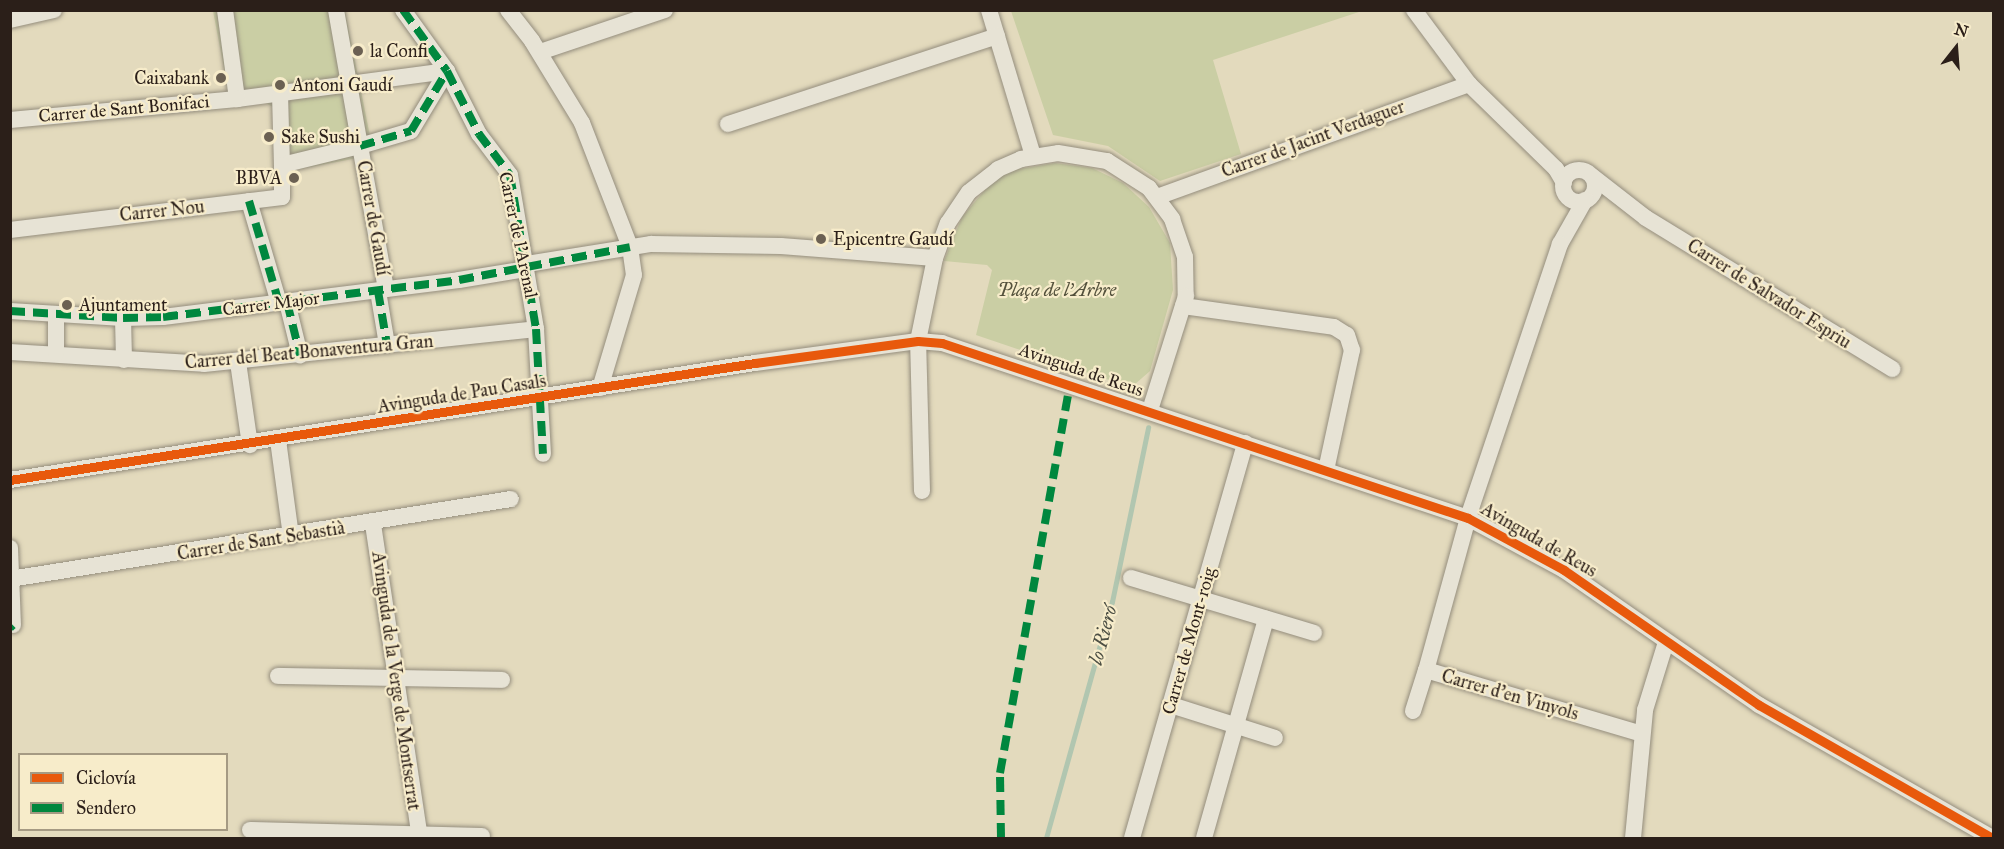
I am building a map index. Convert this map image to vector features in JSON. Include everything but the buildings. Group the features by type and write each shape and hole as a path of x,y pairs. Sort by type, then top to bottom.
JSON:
{"street":[{"path":"10,20 54,10"},
{"path":"225,10 237,99"},
{"name":"Carrer de Gaudí","path":"336,10 382,290 387,345"},
{"name":"Carrer de l'Arenal","path":"403,10 447,71 479,134 508,170 527,264 536,328 542,398 543,454"},
{"path":"508,10 540,52 585,130 630,247 634,275 600,388"},
{"path":"540,52 664,10"},
{"path":"989,10 1033,156"},
{"name":"Carrer de Salvador Espriu","path":"1414,10 1469,84 1556,169 1565,189"},
{"path":"728,124 997,36"},
{"path":"280,94 282,165 411,131 447,71"},
{"name":"Carrer de Sant Bonifaci","path":"10,120 237,99 447,71"},
{"name":"Carrer de Jacint Verdaguer","path":"1157,197 1469,84"},
{"name":"Carrer de Salvador Espriu","path":"1513,125 1586,173 1646,218 1892,369"},
{"path":"922,491 918,341 934,258 948,223 969,192 998,169 1033,156 1070,153 1101,159 1129,173 1157,197 1182,244 1187,276 1183,306 1150,410"},
{"name":"Carrer Nou","path":"10,230 282,197 282,165"},
{"path":"1570,173 1586,173 1595,185 1560,244 1565,189 1570,173"},
{"path":"1565,189 1573,200 1588,199"},
{"name":"Carrer de Salvador Espriu","path":"1588,199 1646,218"},
{"path":"249,201 300,355"},
{"path":"527,264 630,247 685,243 781,246 934,258"},
{"name":"Carrer d'en Vinyols","path":"1560,244 1468,518 1426,670 1642,734"},
{"name":"Carrer Major","path":"10,311 123,318 283,303 382,290 526,269 527,264"},
{"path":"1183,306 1334,327 1347,335 1352,350 1326,470"},
{"path":"56,314 56,353"},
{"path":"123,318 124,360"},
{"name":"Carrer del Beat Bonaventura Gran","path":"10,352 56,353 188,365 238,362 536,328"},
{"name":"Avinguda de Reus","path":"918,341 942,343 997,358 1468,518 1564,570 1759,705 1992,838"},
{"name":"Avinguda de Pau Casals","path":"10,480 278,441 600,388 918,341"},
{"path":"238,362 250,445"},
{"path":"278,441 291,536"},
{"name":"Carrer de Mont-roig","path":"1132,838 1245,443"},
{"name":"Carrer de Sant Sebastià","path":"11,579 373,524 511,500"},
{"name":"Avinguda de la Verge de Montserrat","path":"373,524 420,836"},
{"path":"10,548 13,625"},
{"path":"1131,578 1314,633"},
{"path":"1204,838 1266,619"},
{"path":"1633,838 1642,734 1666,642"},
{"path":"1413,711 1426,670"},
{"path":"278,676 502,680"},
{"path":"1171,705 1275,738"},
{"path":"250,830 482,836"}],"green space":[{"path":"1011,10 1362,11 1213,60 1241,154 1160,181 1108,146 1053,135"},
{"path":"213,11 345,11 371,141 368,156 279,173 273,107 251,95 229,95"},
{"name":"Plaça de l'Arbre","path":"1055,163 1092,168 1123,183 1149,207 1170,243 1173,290 1150,371 1134,385 1127,386 976,335 992,270 987,265 944,261 962,217 990,184 1013,170"}],"waterway":[{"name":"lo Rieró","path":"1046,838 1112,602 1148,428"}],"marked path":[{"path":"403,10 447,71 479,134 510,175 536,329 543,454"},
{"path":"360,146 411,131 447,71"},
{"path":"249,201 279,303"},
{"path":"10,311 123,318 163,317 459,280 630,247"},
{"path":"378,291 387,345"},
{"path":"287,302 300,355"},
{"path":"1001,838 1000,773 1070,383"},
{"path":"10,628 13,625"}],"cycle path":[{"path":"10,480 755,363 918,341 942,343 1468,518 1564,570 1759,705 1992,838"}],"place":[{"name":"la Confi","path":"358,51"},
{"name":"Caixabank","path":"221,78"},
{"name":"Antoni Gaudí","path":"280,85"},
{"name":"Sake Sushi","path":"269,137"},
{"name":"BBVA","path":"294,178"},
{"name":"Epicentre Gaudí","path":"821,239"},
{"name":"Ajuntament","path":"67,305"}]}
